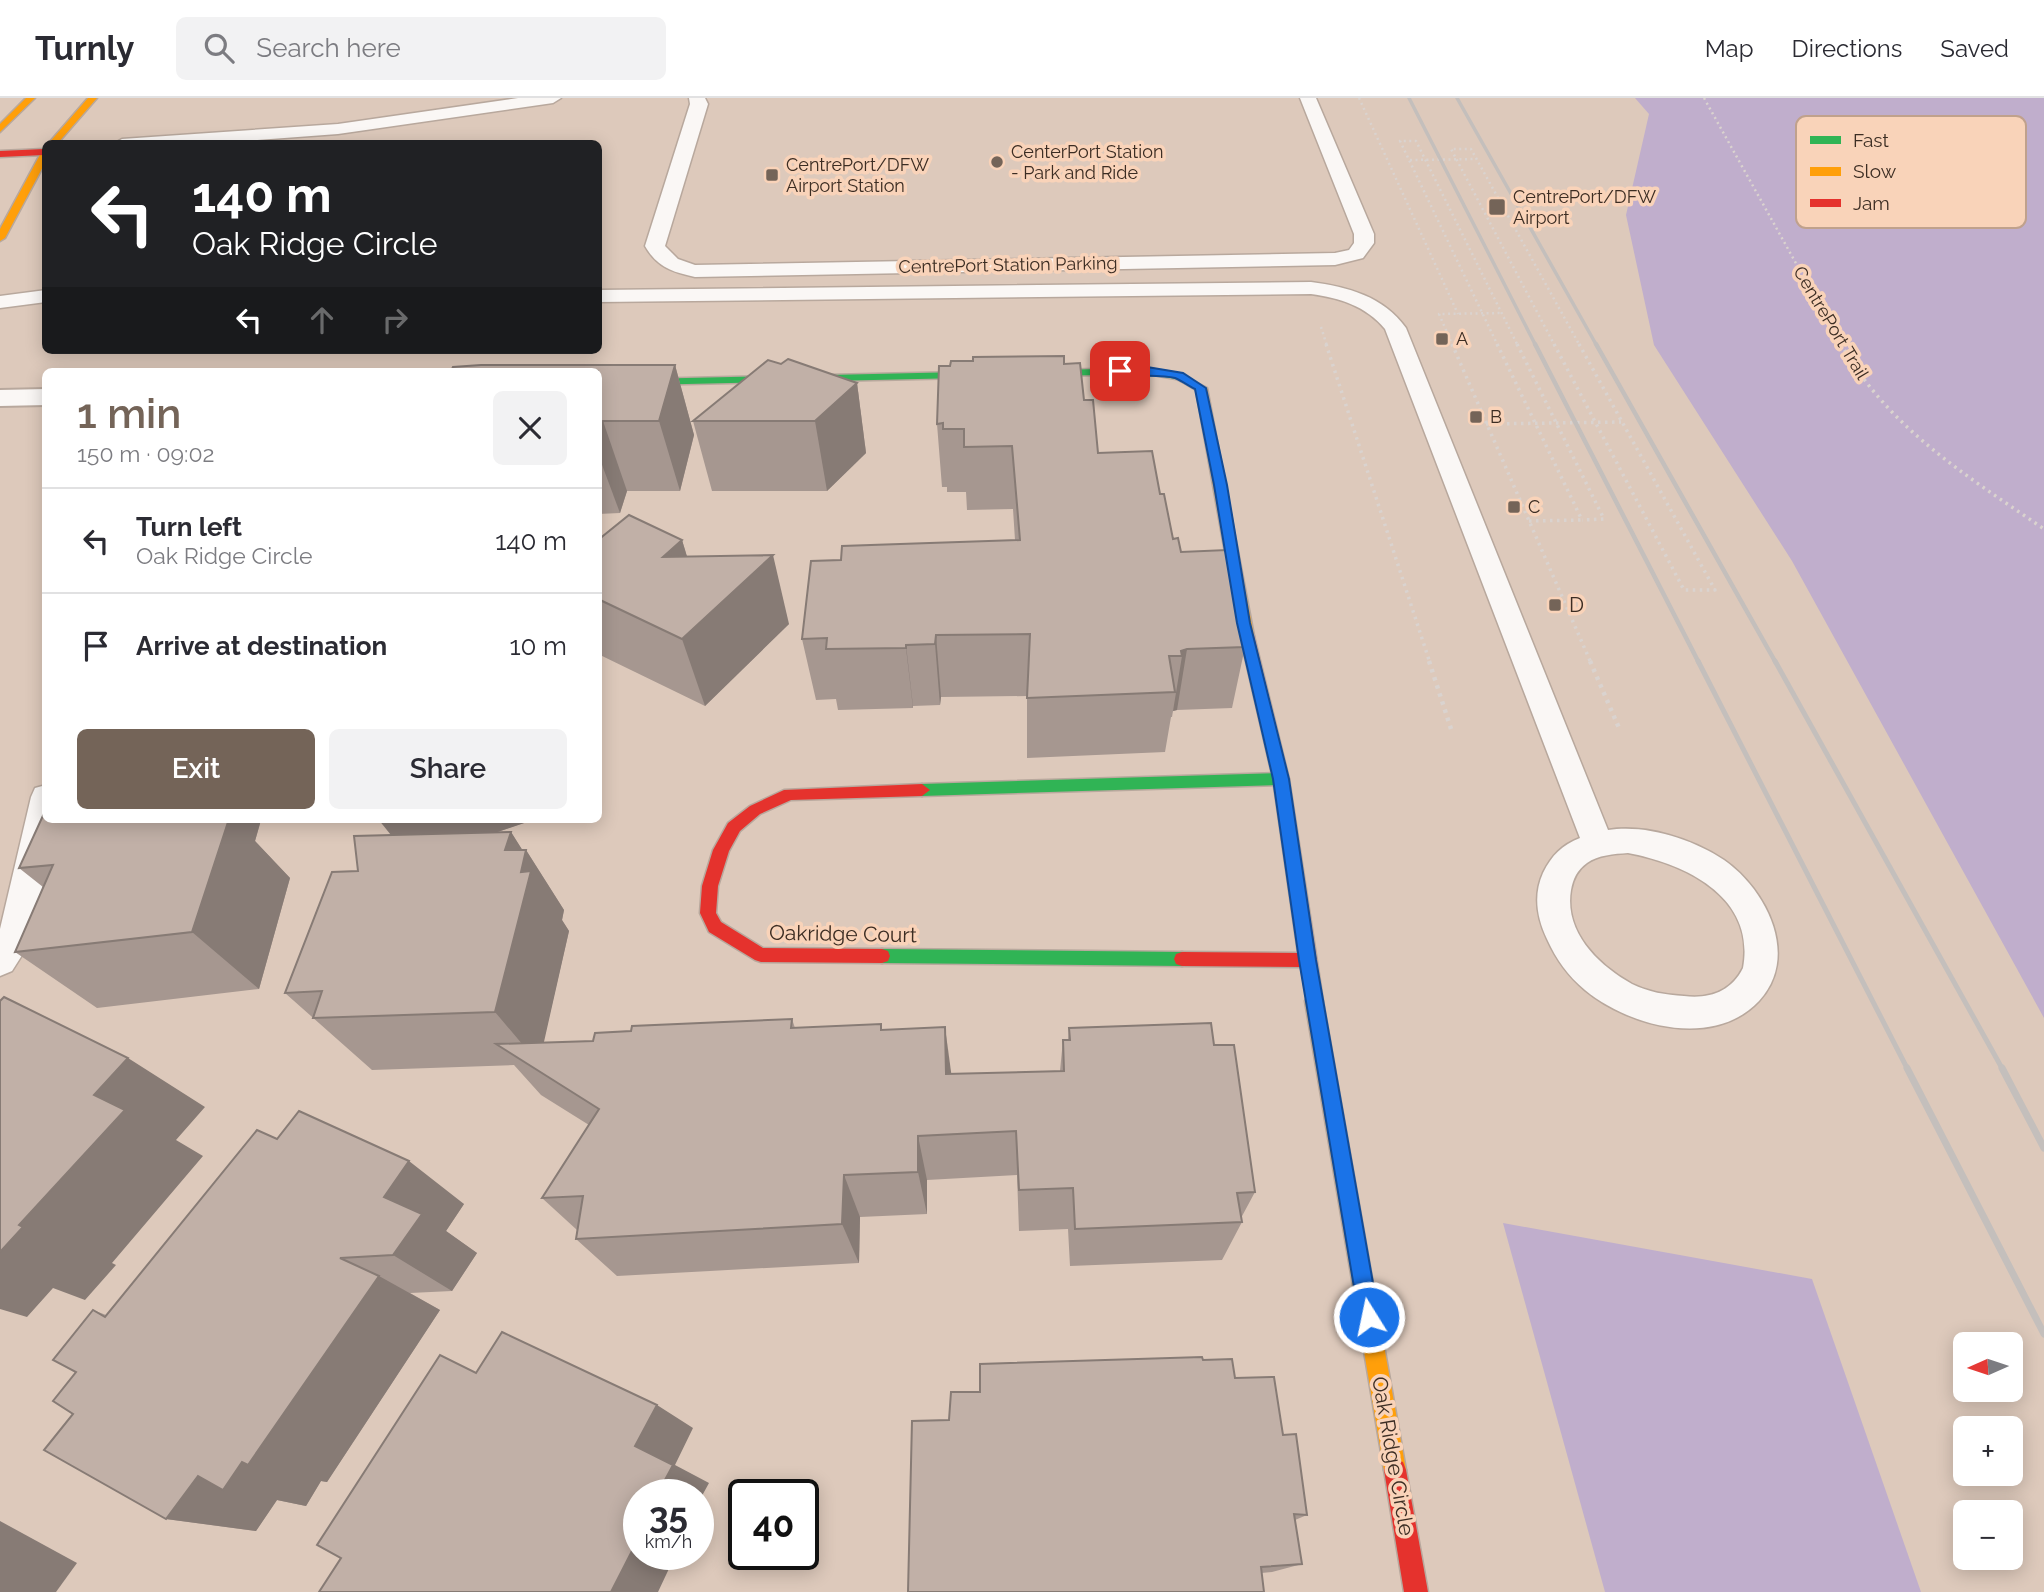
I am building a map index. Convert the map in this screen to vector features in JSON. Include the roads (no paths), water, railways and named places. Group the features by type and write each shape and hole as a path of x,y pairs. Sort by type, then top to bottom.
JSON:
{"street":[{"path":"0,129 31,98"},
{"path":"56,140 93,98"},
{"path":"0,154 42,150"},
{"path":"0,237 42,159"},
{"name":"Oak Ridge Circle","path":"602,383 1147,371 1179,376 1201,388 1221,485 1244,623 1281,779 1307,960 1416,1592"},
{"path":"0,398 42,397"},
{"name":"Oakridge Court","path":"1281,779 789,794 753,810 726,834 719,850 706,903 715,927 761,955 1307,960"}],"lane":[{"path":"180,140 338,129 552,98"},
{"name":"CentrePort Station Parking","path":"697,98 699,104 655,246 660,257 675,267 695,271 1323,259 1356,254 1364,243 1364,234 1308,98"},
{"path":"602,296 1311,288 1341,293 1366,302 1389,318 1395,328 1598,844"},
{"path":"0,302 42,297"},
{"path":"0,961 13,941 42,814"},
{"path":"1628,840 1661,846 1694,859 1724,879 1746,906 1760,934 1763,962 1752,987 1730,1005 1700,1013 1664,1011 1635,1002 1609,988 1586,970 1568,948 1555,921 1552,895 1559,872 1575,854 1598,844 1628,840"}],"railway":[{"path":"1409,98 1536,346"},
{"path":"1457,98 1597,346"},
{"path":"1535,344 1699,663"},
{"path":"1596,344 1776,663"},
{"path":"1698,661 1908,1070"},
{"path":"1775,661 2003,1070"},
{"path":"1907,1068 2044,1334"},
{"path":"2002,1068 2044,1148"}],"place":[{"name":"CenterPort Station - Park and Ride","path":"997,162"},
{"name":"CentrePort/DFW Airport Station","path":"772,175"},
{"name":"CentrePort/DFW Airport","path":"1497,207"},
{"name":"A","path":"1442,339"},
{"name":"B","path":"1476,417"},
{"name":"C","path":"1514,507"},
{"name":"D","path":"1555,605"}]}
